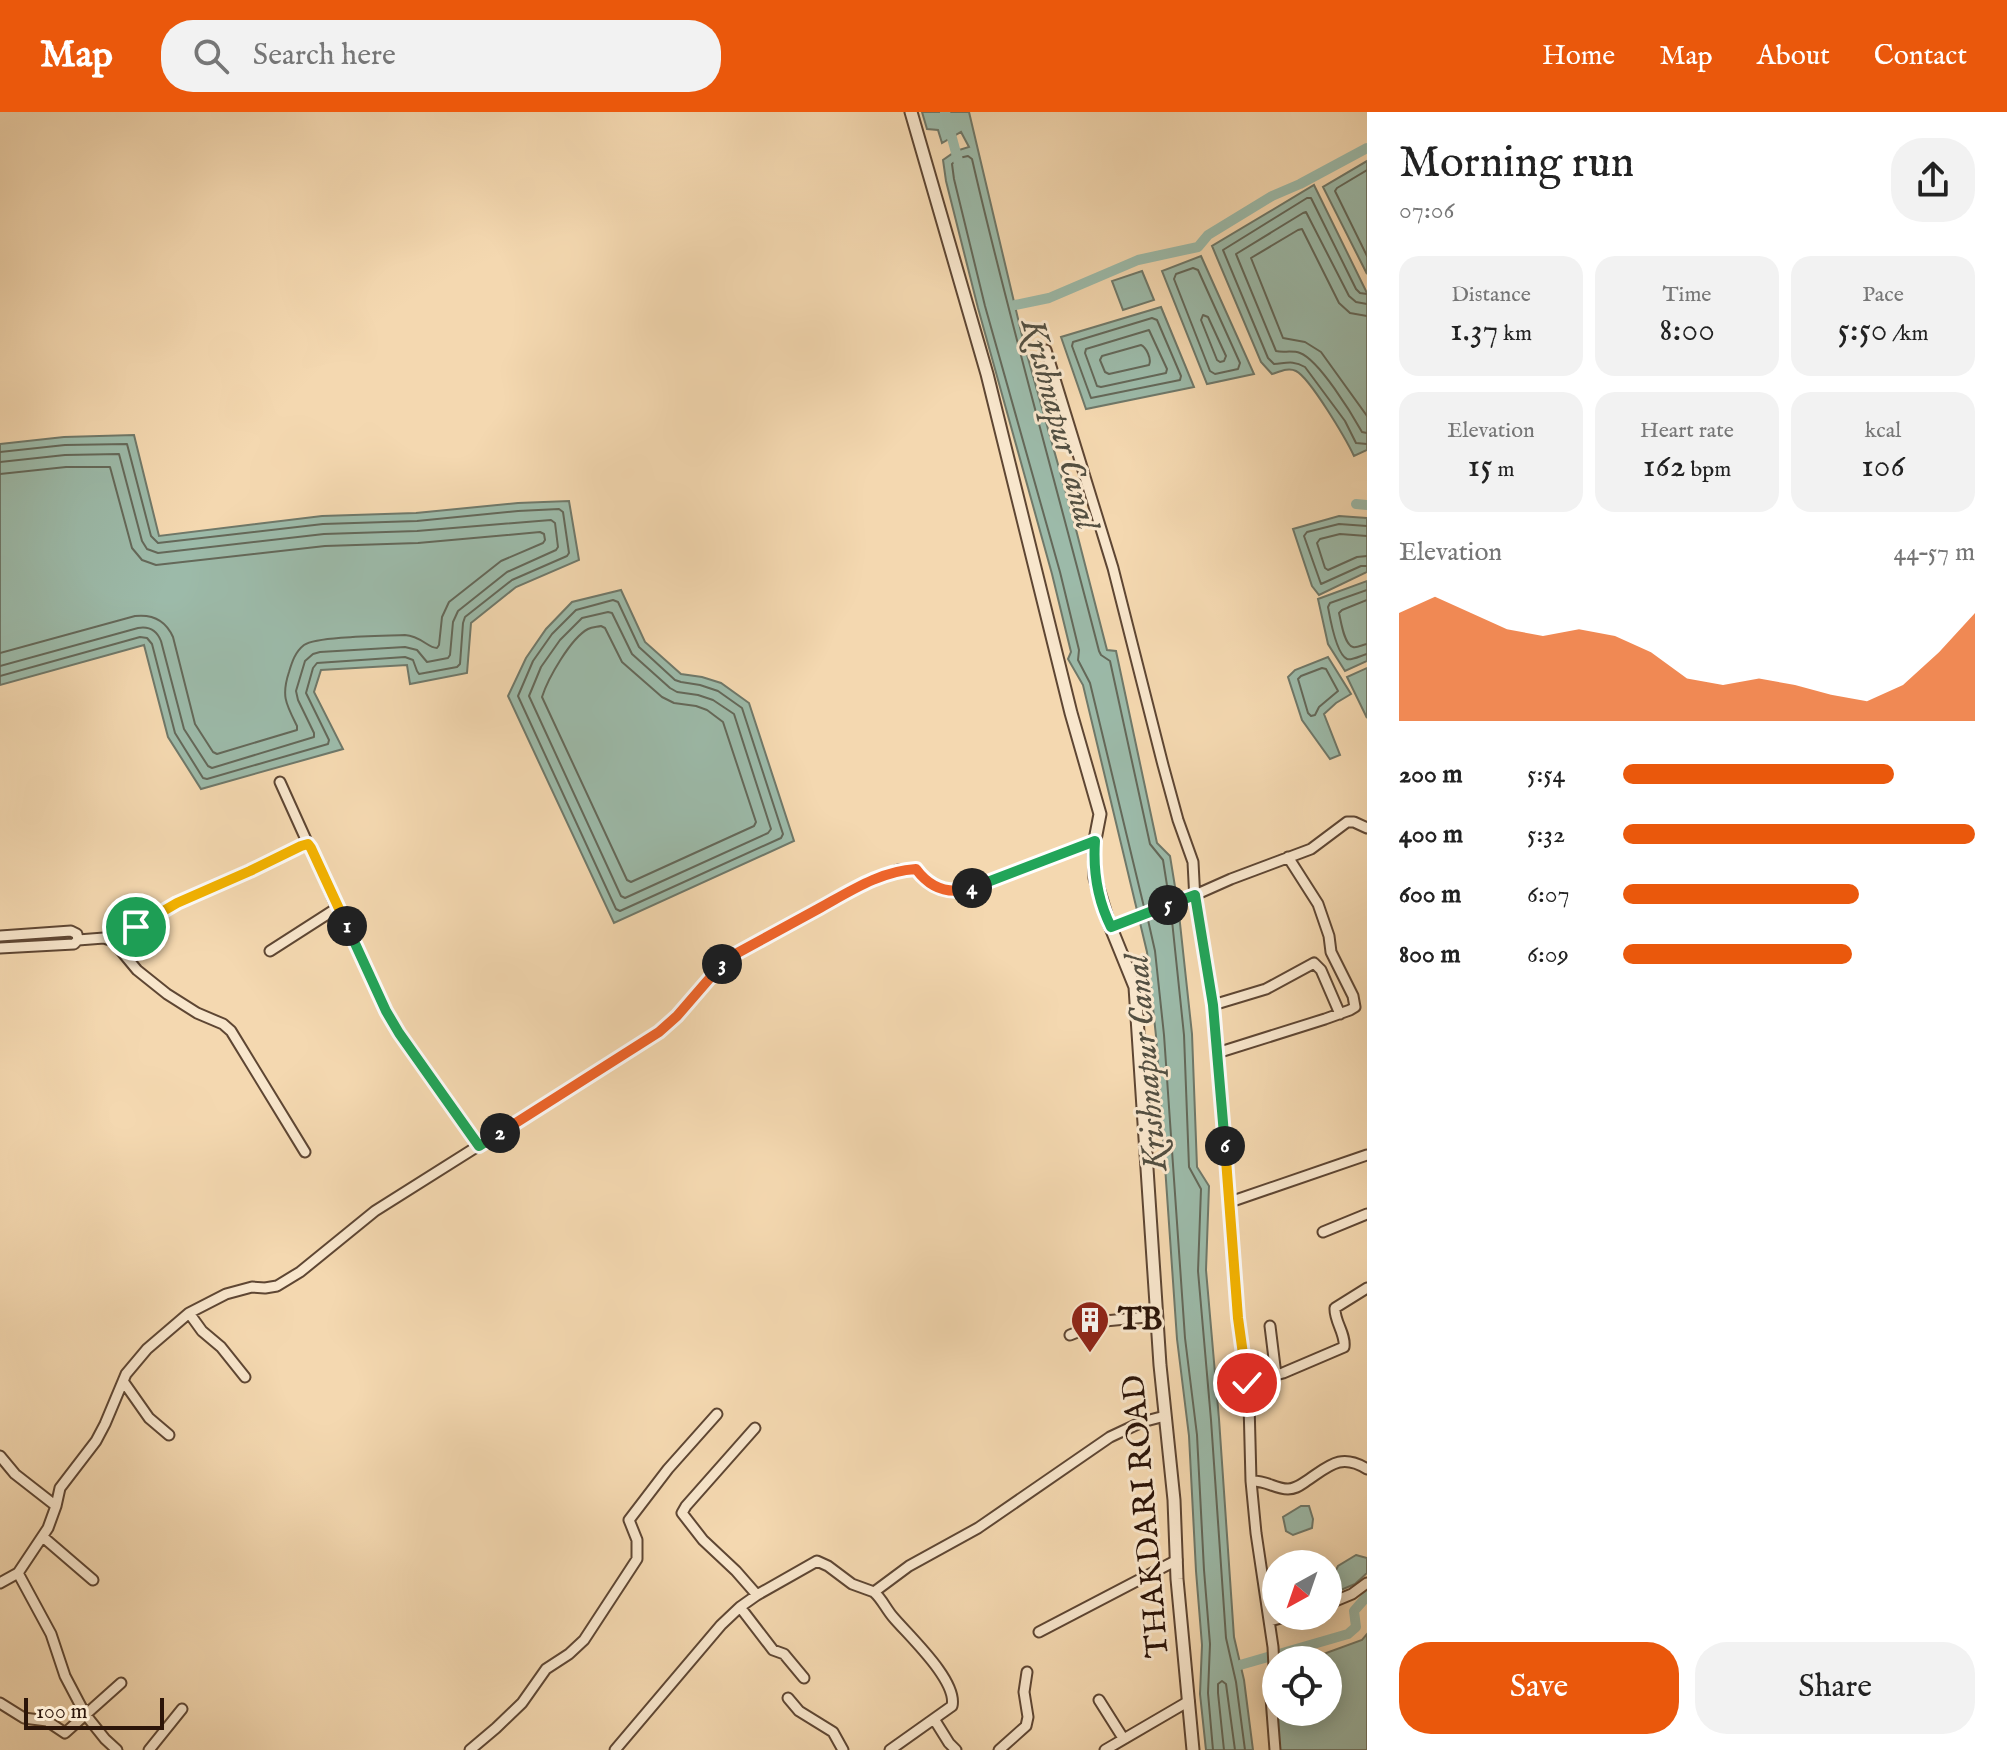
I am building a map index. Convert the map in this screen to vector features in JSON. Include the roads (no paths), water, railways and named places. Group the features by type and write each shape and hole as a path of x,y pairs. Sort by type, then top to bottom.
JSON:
{"street":[{"name":"THAKDARI ROAD","path":"911,112 987,374 1071,713 1100,814 1095,841 1095,878 1107,918 1135,987 1157,1316 1193,1750"},
{"path":"1046,350 1113,568 1163,765 1193,862 1195,895 1213,1005 1238,1318 1247,1383 1251,1481 1262,1574"},
{"path":"280,782 337,908 399,1033 479,1146"},
{"path":"1111,927 1311,849 1347,822 1367,828"},
{"path":"0,1583 18,1573 43,1537 60,1488 96,1441 126,1374 147,1349 189,1313 226,1294 252,1287 277,1286 300,1272 375,1211 659,1032 730,957 866,883 898,870 916,869 933,886 949,891 967,890 1095,841"},
{"path":"113,941 177,903 308,844"},
{"path":"1217,1053 1355,1007 1353,996 1331,952 1318,904 1288,857"},
{"path":"270,951 337,908"},
{"path":"0,936 71,931 77,934 78,940"},
{"path":"0,948 60,946 74,944 78,940 104,938 113,941 137,970 167,994 231,1031 305,1152"},
{"path":"1213,1005 1266,989 1314,963 1321,970 1340,1014"},
{"path":"1230,1202 1367,1155"},
{"path":"1323,1232 1367,1214"},
{"path":"1247,1383 1276,1375 1344,1347 1345,1340 1335,1308 1367,1288"},
{"path":"189,1313 245,1377"},
{"path":"1070,1335 1105,1321 1157,1316"},
{"path":"1270,1326 1276,1375"},
{"path":"123,1381 149,1418 169,1435"},
{"path":"470,1750 522,1703 546,1669 584,1640 637,1559 637,1540 629,1520 668,1469 717,1414"},
{"path":"874,1592 909,1566 978,1528 1110,1437 1142,1422 1165,1416"},
{"path":"755,1428 682,1513 703,1540 757,1595"},
{"path":"0,1456 15,1474 56,1506"},
{"path":"1251,1481 1265,1481 1279,1488 1291,1489 1339,1462 1351,1461 1367,1469"},
{"path":"43,1537 93,1580"},
{"path":"1039,1632 1177,1560"},
{"path":"615,1750 721,1625 740,1607 817,1561 852,1584 874,1592 942,1674 954,1703 890,1750"},
{"path":"18,1573 51,1634 65,1676 85,1714 117,1750"},
{"path":"1342,1598 1367,1583"},
{"path":"740,1607 773,1650 784,1654 804,1678"},
{"path":"1271,1630 1274,1663 1270,1685 1275,1750"},
{"path":"999,1750 1026,1726 1028,1717 1024,1692 1027,1672"},
{"path":"0,1703 24,1718 47,1721 66,1732 121,1683"},
{"path":"788,1698 799,1711 833,1732 843,1750"},
{"path":"1099,1700 1123,1738"},
{"path":"1105,1750 1189,1701"},
{"path":"149,1750 182,1709"},
{"path":"934,1719 956,1750"}],"water":[{"path":"922,112 969,112 1024,344 1107,650 1116,651 1157,843 1170,856 1192,1034 1197,1167 1209,1186 1206,1270 1234,1637 1244,1680 1253,1750 1206,1750 1200,1694 1202,1645 1189,1436 1177,1339 1156,1036 1147,952 1083,685 1068,659 1071,652 1052,574 946,181 943,160 969,147 961,132 942,143 938,130 927,129"},
{"path":"1367,161 1367,274 1323,187"},
{"path":"1314,185 1367,293 1367,450 1354,456 1327,410 1302,376 1290,370 1272,374 1261,362 1212,246"},
{"path":"1201,256 1254,374 1207,384 1162,271"},
{"path":"1142,271 1154,300 1123,310 1112,281"},
{"path":"1161,307 1194,387 1086,409 1061,337"},
{"path":"134,435 159,536 322,516 416,513 569,501 579,560 516,587 471,623 467,673 410,684 407,665 321,670 314,692 343,749 201,789 168,737 144,645 0,685 0,444 64,437"},
{"path":"1339,516 1367,518 1367,572 1319,595 1312,586 1293,529"},
{"path":"1367,581 1367,661 1345,671 1328,644 1318,599"},
{"path":"621,590 645,642 681,674 721,683 749,703 794,841 614,923 508,696 526,658 546,629 572,602"},
{"path":"1328,657 1351,694 1324,714 1340,755 1330,759 1302,720 1288,677 1295,670"},
{"path":"1367,668 1367,718 1347,677"},
{"path":"1301,1506 1309,1506 1312,1528 1293,1535 1286,1531 1283,1517"},
{"path":"1356,1555 1367,1558 1367,1573 1355,1584 1342,1590 1342,1564"},
{"path":"1367,1634 1367,1750 1277,1750 1275,1726 1342,1726 1342,1647 1362,1640"}],"waterway":[{"name":"Krishnapur Canal","path":"945,112 959,164"},
{"path":"1015,305 1049,298 1138,260 1198,247 1208,235 1272,196 1367,148"},
{"path":"1356,504 1367,505"},
{"path":"1307,1646 1348,1634 1356,1627 1354,1611 1367,1596"},
{"path":"1240,1665 1262,1659"}],"place":[{"name":"TB","path":"1090,1354"}]}
